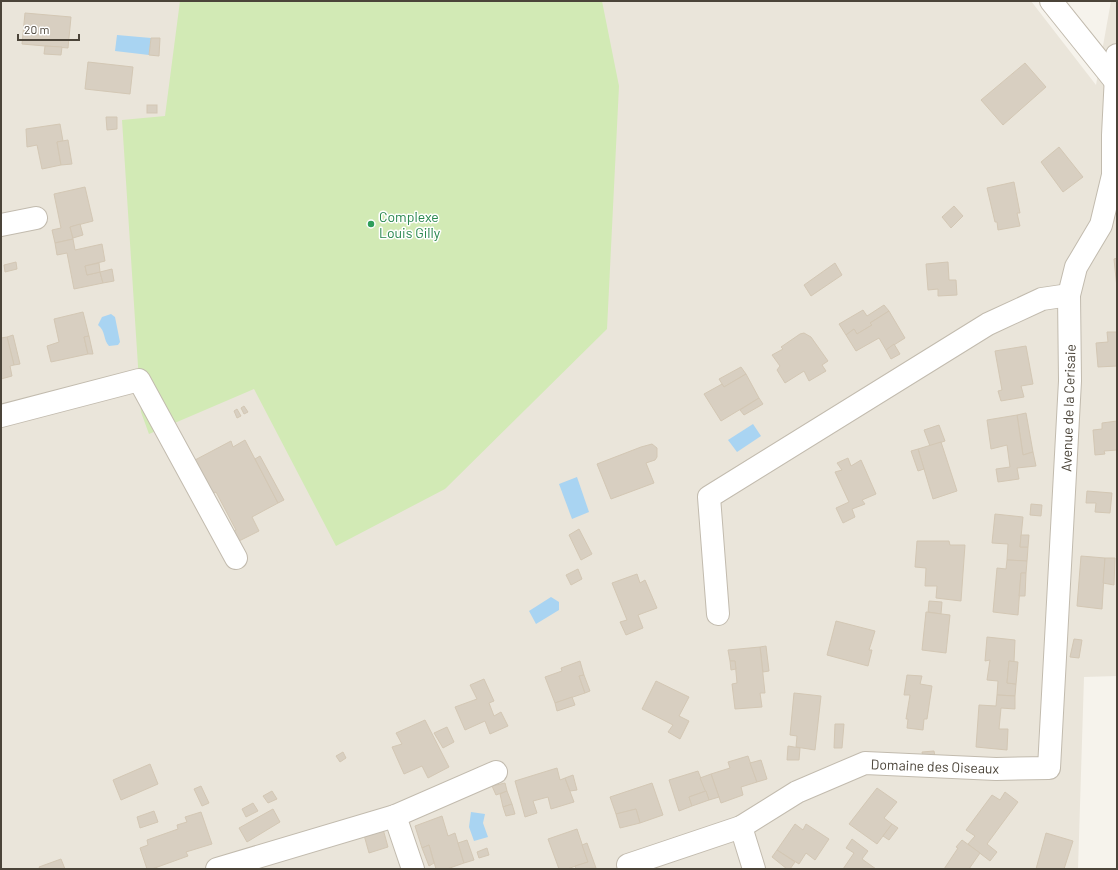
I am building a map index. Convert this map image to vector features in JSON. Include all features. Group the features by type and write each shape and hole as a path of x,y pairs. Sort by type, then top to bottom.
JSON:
{"street":[{"path":"1051,1 1116,82"},
{"name":"Avenue de la Cerisaie","path":"1049,768 1070,389 1069,295 1076,267 1101,225 1113,175 1117,55"},
{"path":"1,225 36,218"},
{"path":"718,614 709,497 988,324 1042,299 1069,295"},
{"path":"1,416 139,380 236,558"},
{"name":"Domaine des Oiseaux","path":"630,869 628,866 740,827 797,792 865,763 996,769 1049,768"},
{"path":"217,869 395,816 496,772"},
{"path":"395,816 413,869"},
{"path":"740,827 754,869"}],"shaded area":[{"path":"1,1 1031,1 1096,85 1111,1 1117,1 1117,676 1084,677 1078,869 1,869"}],"green space":[{"name":"Complexe Louis Gilly","path":"180,1 602,1 619,86 607,329 445,489 336,546 254,389 149,434 141,412 122,120 165,116"}],"water":[{"path":"117,35 151,38 149,55 115,51"},
{"path":"111,314 115,317 120,342 118,345 109,346 101,327 98,325 102,317"},
{"path":"753,424 761,436 737,452 728,440"},
{"path":"577,477 589,512 572,519 559,484"},
{"path":"551,597 559,602 559,610 536,624 529,611"},
{"path":"471,812 485,814 483,823 488,837 474,841 469,827"}],"building":[{"path":"25,13 71,17 68,48 22,44"},
{"path":"151,38 160,38 159,56 149,55"},
{"path":"45,46 62,47 61,55 44,54"},
{"path":"88,62 133,67 130,94 85,89"},
{"path":"1025,63 1046,87 1003,125 981,100"},
{"path":"147,105 157,105 157,113 147,113"},
{"path":"106,117 117,117 117,129 107,130"},
{"path":"60,124 63,141 57,142 61,165 42,169 37,145 27,147 26,129"},
{"path":"68,140 72,164 61,165 57,142"},
{"path":"1059,147 1083,177 1063,192 1041,162"},
{"path":"1014,182 1020,213 1017,213 1020,226 998,230 987,188"},
{"path":"85,187 93,221 70,227 73,239 55,243 52,230 61,228 54,194"},
{"path":"954,206 963,216 951,228 942,217"},
{"path":"80,224 83,235 73,238 70,227"},
{"path":"73,239 75,250 102,244 105,261 85,266 87,275 100,272 103,283 74,289 67,253 57,255 55,243"},
{"path":"1117,258 1117,288 1114,259"},
{"path":"16,262 17,269 5,272 4,265"},
{"path":"948,262 949,280 956,280 957,295 938,296 938,289 928,290 926,264"},
{"path":"99,263 100,272 87,275 85,266"},
{"path":"835,263 842,275 811,296 804,285"},
{"path":"112,269 114,281 103,283 100,272"},
{"path":"884,305 889,311 870,323 872,325 857,334 854,329 846,335 839,324 863,310 867,316"},
{"path":"889,311 905,338 886,350 879,338 856,351 846,335 854,329 857,334 872,325 870,323"},
{"path":"83,312 89,336 84,337 88,354 51,362 47,346 59,342 54,319"},
{"path":"1107,332 1117,332 1117,366 1098,367 1096,343 1108,342"},
{"path":"804,333 811,337 828,361 822,365 826,371 809,381 804,371 785,383 777,370 780,366 772,355 783,349 781,347 800,334"},
{"path":"13,335 20,364 14,365 7,337"},
{"path":"89,336 93,354 88,354 84,337"},
{"path":"7,337 14,365 10,366 12,376 1,379 1,338"},
{"path":"894,344 900,354 891,359 886,350"},
{"path":"1026,346 1033,384 1021,386 1024,397 1001,401 998,391 1002,390 995,351"},
{"path":"741,367 746,374 724,387 719,379"},
{"path":"746,374 759,398 721,421 704,394 722,384 724,387"},
{"path":"759,398 763,404 744,415 740,410"},
{"path":"244,406 248,412 244,414 241,408"},
{"path":"237,409 241,416 237,418 234,411"},
{"path":"1026,413 1033,452 1023,455 1017,415"},
{"path":"1017,415 1023,455 1033,452 1036,466 1017,468 1019,479 998,482 996,469 1010,467 1007,445 991,449 987,420"},
{"path":"1117,421 1117,450 1104,451 1105,454 1095,455 1093,430 1102,429 1102,423"},
{"path":"939,425 945,441 930,446 924,430"},
{"path":"245,440 278,503 252,517 259,531 237,542 232,532 236,530 216,492 212,494 195,460 231,441 233,447"},
{"path":"941,442 957,491 933,499 918,449"},
{"path":"652,444 657,448 657,457 655,460 646,463 654,483 611,499 597,464"},
{"path":"918,449 924,469 918,471 911,451"},
{"path":"260,456 284,500 278,503 255,459"},
{"path":"848,458 851,466 861,460 876,494 862,500 865,504 852,509 855,517 843,523 836,508 849,502 835,472 842,470 837,463"},
{"path":"1087,491 1112,493 1110,513 1095,512 1096,503 1086,503"},
{"path":"1031,504 1042,505 1041,516 1030,515"},
{"path":"995,514 1023,517 1020,547 1028,547 1027,561 1007,560 1008,544 992,543"},
{"path":"579,529 592,554 581,560 569,535"},
{"path":"1021,535 1029,535 1028,547 1020,547"},
{"path":"917,541 949,541 950,545 965,545 961,601 936,598 937,586 925,586 926,568 915,567"},
{"path":"1081,556 1105,558 1102,609 1077,606"},
{"path":"1105,558 1115,558 1114,585 1103,583"},
{"path":"1007,560 1027,561 1026,573 1021,573 1018,615 993,612 997,568 1006,569"},
{"path":"578,569 582,579 571,585 566,575"},
{"path":"1021,573 1026,573 1025,596 1019,596"},
{"path":"637,574 640,583 645,580 657,608 638,615 643,628 626,635 620,622 627,620 612,583"},
{"path":"929,601 942,602 941,614 928,612"},
{"path":"926,612 950,615 946,653 922,650"},
{"path":"836,621 875,631 869,650 872,650 868,666 827,655"},
{"path":"987,637 1015,640 1014,662 1009,661 1007,683 1016,684 1015,696 997,695 998,681 987,680 990,660 985,661"},
{"path":"1074,639 1082,640 1079,658 1070,657"},
{"path":"766,646 769,671 763,672 760,647"},
{"path":"760,647 765,693 760,693 762,707 735,709 732,684 737,683 735,661 730,661 728,650"},
{"path":"580,661 584,675 579,676 585,693 555,703 545,677 562,671 561,668"},
{"path":"730,661 735,661 736,669 731,670"},
{"path":"1009,661 1018,662 1016,684 1007,683"},
{"path":"584,675 590,691 585,693 579,676"},
{"path":"907,675 922,676 920,684 932,686 927,719 924,719 923,730 907,728 908,719 906,719 910,695 904,695"},
{"path":"484,679 494,701 489,703 494,716 501,712 508,726 490,734 485,721 465,730 455,707 477,699 470,685"},
{"path":"656,681 689,697 679,716 689,721 680,739 668,732 673,725 642,709"},
{"path":"794,693 821,696 815,750 796,747 797,736 790,735"},
{"path":"997,695 1015,696 1015,709 1001,708 999,729 1008,729 1007,750 976,747 979,705 996,706"},
{"path":"572,697 575,705 557,711 555,703"},
{"path":"425,720 449,767 428,778 422,766 404,774 392,747 402,744 396,733"},
{"path":"835,724 844,724 842,748 834,748"},
{"path":"447,727 454,742 443,748 434,733"},
{"path":"788,746 800,748 799,760 787,760"},
{"path":"934,751 935,756 923,757 922,752"},
{"path":"343,752 346,758 340,762 336,756"},
{"path":"748,756 757,782 741,787 743,795 721,803 711,774 730,768 728,762"},
{"path":"761,760 767,779 757,782 750,763"},
{"path":"150,764 158,784 121,800 113,780"},
{"path":"557,768 560,780 565,778 574,802 551,809 548,797 533,801 537,813 525,817 515,781"},
{"path":"698,771 706,791 689,797 692,806 679,811 669,780"},
{"path":"711,774 719,797 709,800 700,778"},
{"path":"573,775 577,790 570,791 565,778"},
{"path":"505,783 507,791 496,795 492,786"},
{"path":"652,783 663,815 640,823 636,809 616,814 610,797"},
{"path":"201,786 209,803 202,806 194,789"},
{"path":"877,788 897,802 884,818 892,824 877,844 849,824"},
{"path":"272,791 277,799 268,803 263,796"},
{"path":"507,791 512,804 503,807 500,794"},
{"path":"706,791 709,800 692,806 689,797"},
{"path":"1005,792 1018,802 987,844 997,852 990,861 968,844 975,836 966,830 992,795 1000,800"},
{"path":"253,803 258,811 246,817 242,809"},
{"path":"512,804 515,814 506,816 503,807"},
{"path":"273,809 280,822 247,842 239,828"},
{"path":"636,809 640,823 620,828 616,814"},
{"path":"154,811 158,822 140,828 137,817"},
{"path":"201,812 212,844 186,852 188,856 152,869 147,869 140,848 148,845 147,840 178,829 177,825 187,822 185,817"},
{"path":"442,816 448,836 455,833 464,863 447,869 436,869 429,845 422,848 415,826"},
{"path":"795,824 803,830 806,824 829,839 815,860 806,853 799,864 777,850"},
{"path":"892,824 898,828 889,840 883,836"},
{"path":"383,829 388,847 369,853 364,835"},
{"path":"577,829 588,862 567,869 559,869 548,839"},
{"path":"1046,833 1073,841 1064,869 1036,869"},
{"path":"852,839 868,851 862,859 876,869 843,869 854,853 846,848"},
{"path":"467,840 474,860 464,863 458,843"},
{"path":"962,840 980,853 969,869 944,869 958,848 956,847"},
{"path":"587,843 596,868 576,869 575,866 588,862 582,845"},
{"path":"429,845 434,863 429,866 422,848"},
{"path":"487,848 489,855 479,858 477,852"},
{"path":"777,850 795,862 790,869 787,869 772,857"},
{"path":"61,859 65,869 40,869 39,867"}],"place":[{"name":"Complexe Louis Gilly","path":"371,224"}]}
